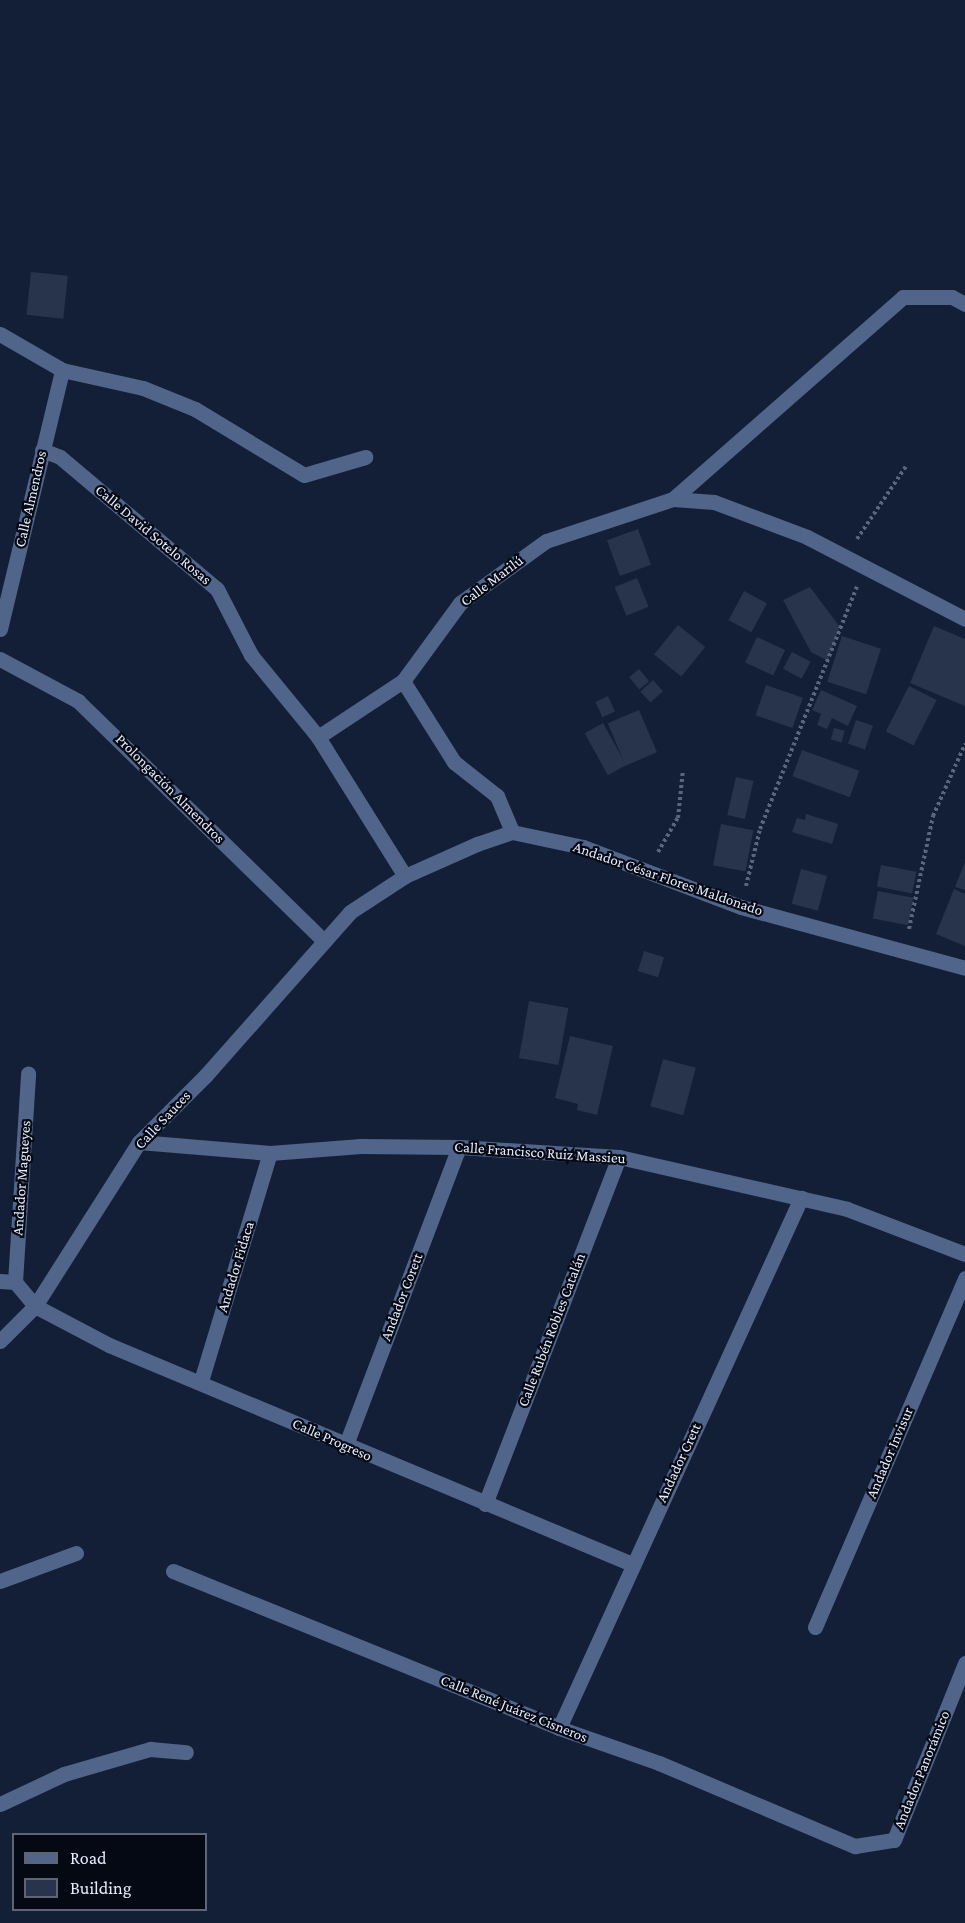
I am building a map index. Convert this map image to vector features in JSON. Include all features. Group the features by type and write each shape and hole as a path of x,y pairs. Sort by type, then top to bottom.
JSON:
{"street":[{"path":"673,499 903,297 952,297 965,304"},
{"path":"0,334 62,370 143,388 195,409 304,475 364,457"},
{"name":"Calle Almendros","path":"0,629 62,370"},
{"name":"Calle David Sotelo Rosas","path":"42,450 60,457 217,589 251,655 318,737 405,876"},
{"path":"673,499 714,502 847,555 965,619"},
{"name":"Calle Marilú","path":"318,737 403,681 460,603 546,541 673,499"},
{"name":"Prolongación Almendros","path":"0,659 78,701 324,941"},
{"path":"324,941 350,912 405,876 512,832 497,796 454,762 403,681"},
{"name":"Andador César Flores Maldonado","path":"512,832 583,847 645,873 741,908 965,968"},
{"name":"Calle Sauces","path":"0,1341 35,1306 139,1142 206,1075 324,941"},
{"name":"Andador Magueyes","path":"28,1073 8,1282 35,1306"},
{"name":"Calle Francisco Ruiz Massieu","path":"139,1142 270,1153 361,1146 459,1147 619,1157 847,1209 965,1254"},
{"name":"Andador Corett","path":"345,1447 459,1147"},
{"name":"Andador Fidaca","path":"201,1382 270,1153"},
{"name":"Calle Rubén Robles Catalán","path":"485,1504 619,1157"},
{"name":"Andador Crett","path":"559,1728 801,1198"},
{"name":"Andador Invisur","path":"815,1627 965,1278"},
{"name":"Calle Progreso","path":"35,1306 109,1345 201,1382 345,1447 632,1564"},
{"path":"0,1581 76,1552"},
{"name":"Calle René Juárez Cisneros","path":"173,1571 559,1728 659,1764 855,1846"},
{"name":"Andador Panorámico","path":"855,1846 894,1840 965,1663"},
{"path":"0,1804 64,1774 150,1749 186,1752"}],"path":[{"path":"847,555 907,465"},
{"path":"741,908 760,829 865,566"},
{"path":"905,951 933,816 965,744"},
{"path":"645,873 678,818 682,770"}],"building":[{"path":"31,272 68,276 63,319 27,315"},
{"path":"638,529 651,565 620,576 607,540"},
{"path":"637,578 649,607 626,616 615,587"},
{"path":"810,587 840,627 828,661 811,652 783,600"},
{"path":"744,591 767,603 751,632 729,620"},
{"path":"678,625 705,647 681,677 654,655"},
{"path":"934,626 965,639 965,706 910,683"},
{"path":"842,636 881,649 866,694 827,682"},
{"path":"757,637 785,650 773,675 745,662"},
{"path":"792,652 811,662 802,679 783,669"},
{"path":"639,669 649,681 639,690 629,677"},
{"path":"653,680 663,691 650,703 640,691"},
{"path":"766,685 803,698 792,728 756,715"},
{"path":"909,686 937,700 913,746 886,731"},
{"path":"821,690 857,706 848,726 832,718 827,729 817,725 821,714 812,710"},
{"path":"608,696 615,711 602,717 595,702"},
{"path":"639,710 657,752 626,766 608,723"},
{"path":"856,720 873,726 865,749 848,744"},
{"path":"603,723 626,765 608,775 585,733"},
{"path":"834,728 845,731 842,742 831,740"},
{"path":"802,750 859,771 850,797 792,776"},
{"path":"736,777 754,781 745,819 727,815"},
{"path":"806,814 838,824 832,844 792,832 797,818 805,820"},
{"path":"721,824 753,830 745,872 713,865"},
{"path":"965,862 965,890 955,887"},
{"path":"881,865 916,872 912,893 877,887"},
{"path":"801,869 827,876 818,911 792,904"},
{"path":"954,889 965,894 965,946 936,934"},
{"path":"878,891 913,898 908,925 873,918"},
{"path":"644,951 664,957 658,977 638,971"},
{"path":"529,1001 568,1008 558,1065 519,1058"},
{"path":"570,1036 613,1046 597,1115 577,1110 578,1104 555,1098"},
{"path":"663,1059 696,1068 683,1115 650,1106"}]}
